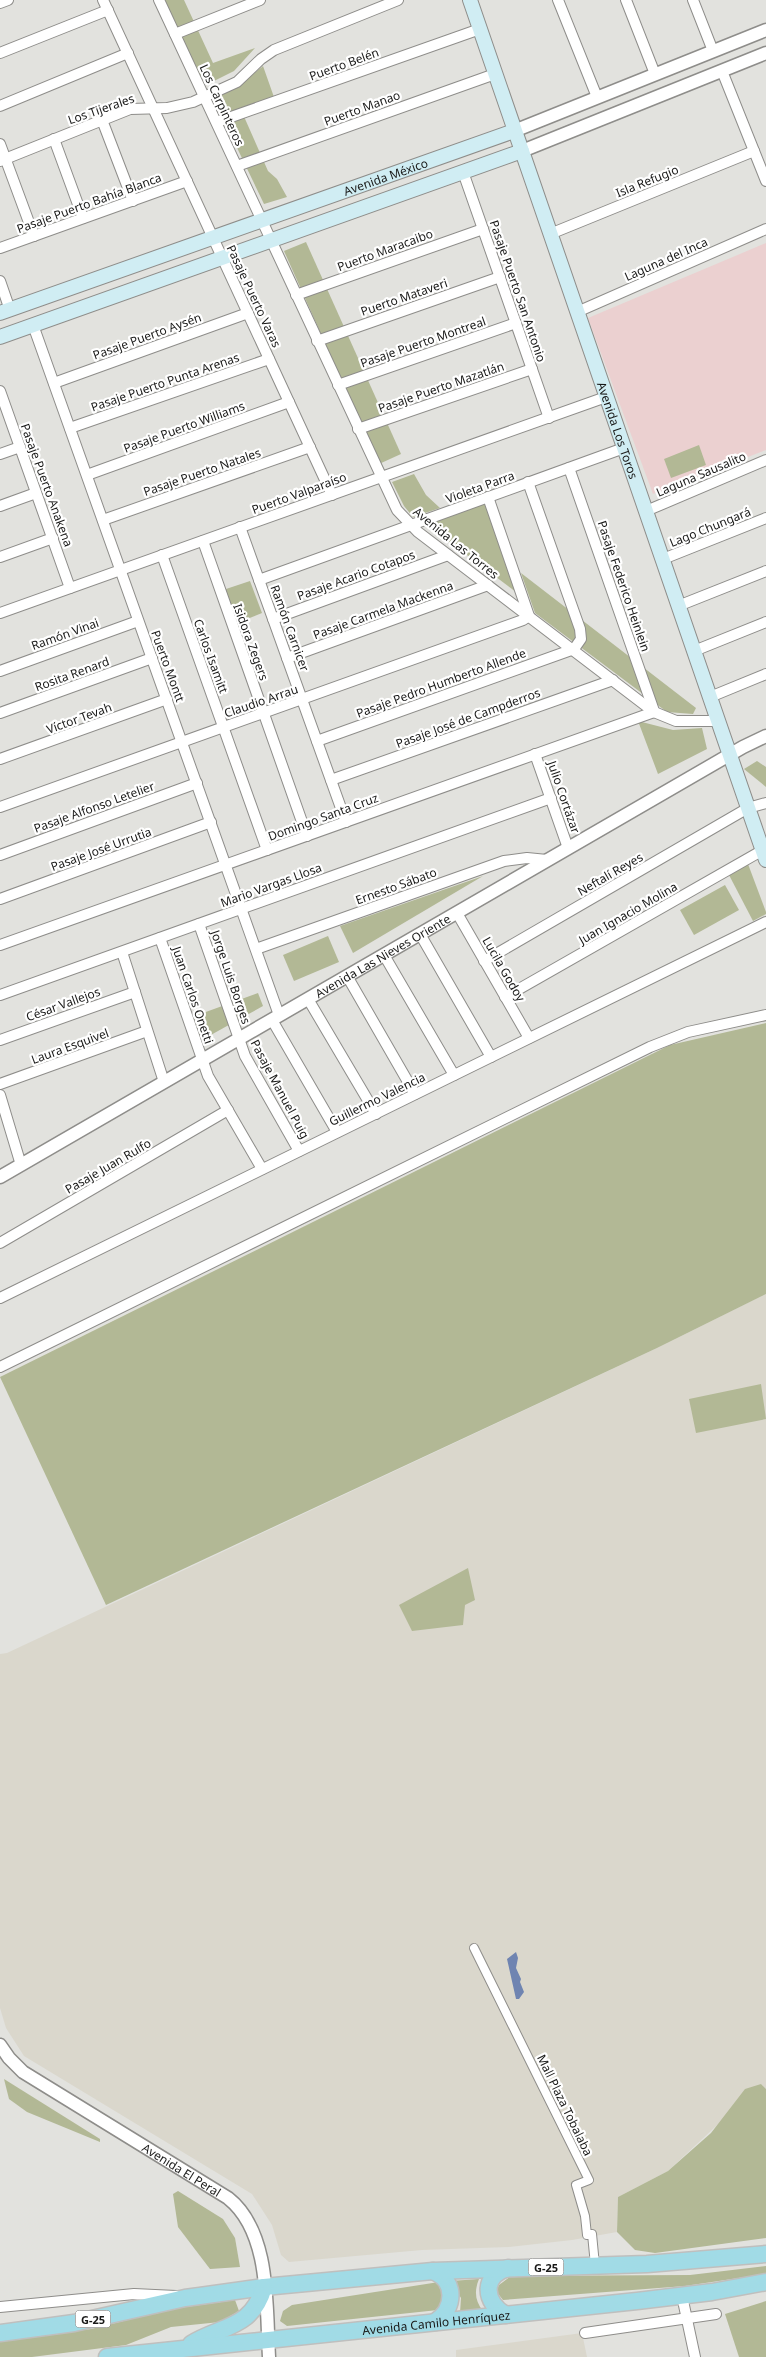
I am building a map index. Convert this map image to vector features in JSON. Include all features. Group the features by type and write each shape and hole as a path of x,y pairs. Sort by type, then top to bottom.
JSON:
{"main road":[{"name":"Avenida Los Toros","path":"470,0 764,855"},
{"name":"Avenida México","path":"5,312 514,131"},
{"name":"Avenida México","path":"0,337 522,151"},
{"name":"G-25","path":"0,2334 94,2319 185,2298 264,2287 433,2271 648,2264 766,2254"},
{"path":"506,2314 494,2306 488,2290 493,2278 508,2268"},
{"path":"433,2271 446,2281 451,2297 446,2313 435,2322"},
{"name":"Avenida Camilo Henríquez","path":"107,2357 682,2296 766,2282"},
{"path":"186,2349 199,2339 228,2329 243,2320 257,2305 264,2287"}],"street":[{"path":"0,3 8,0"},
{"name":"Los Carpinteros","path":"159,0 262,220"},
{"path":"175,34 260,0"},
{"name":"Los Tijerales","path":"3,160 130,109 180,106 205,97 237,82 274,50 398,0"},
{"path":"558,0 597,97"},
{"path":"626,0 655,74"},
{"path":"693,0 713,51"},
{"path":"0,53 105,5"},
{"name":"Pasaje Puerto Varas","path":"105,5 332,495"},
{"name":"Puerto Belén","path":"217,122 480,29"},
{"name":"Avenida México","path":"514,131 766,30"},
{"path":"0,106 128,53"},
{"name":"Avenida México","path":"522,151 766,53"},
{"path":"722,71 766,181"},
{"name":"Puerto Manao","path":"238,166 495,74"},
{"path":"102,120 133,200"},
{"path":"54,139 83,218"},
{"path":"0,144 3,160 34,236"},
{"name":"Isla Refugio","path":"550,234 754,151"},
{"name":"Pasaje Puerto San Antonio","path":"463,172 549,418"},
{"name":"Pasaje Puerto Bahía Blanca","path":"0,248 187,181"},
{"name":"Avenida Las Torres","path":"262,220 380,478 397,510 410,525 654,712 676,721 718,721"},
{"name":"Puerto Maracaibo","path":"296,295 483,229"},
{"name":"Laguna del Inca","path":"577,312 766,229"},
{"name":"Puerto Mataveri","path":"317,341 500,277"},
{"path":"0,281 5,312"},
{"name":"Pasaje Puerto Aysén","path":"54,383 248,313"},
{"name":"Pasaje Puerto Montreal","path":"338,385 516,322"},
{"name":"Puerto Montt","path":"33,325 242,909 276,1017 337,1132"},
{"name":"Pasaje Puerto Punta Arenas","path":"70,428 269,359"},
{"name":"Pasaje Puerto Mazatlán","path":"358,429 532,369"},
{"name":"Pasaje Puerto Anakena","path":"1,397 70,588"},
{"name":"Puerto Valparaíso","path":"0,613 606,397"},
{"name":"Pasaje Puerto Williams","path":"87,475 289,402"},
{"path":"0,454 20,447"},
{"name":"Pasaje Puerto Natales","path":"103,520 310,447"},
{"name":"Violeta Parra","path":"259,580 624,448"},
{"name":"Laguna Sausalito","path":"646,511 766,460"},
{"name":"Pasaje Federico Heinlein","path":"569,468 654,712"},
{"path":"528,482 580,629 580,639 574,649"},
{"path":"0,506 36,493"},
{"path":"488,497 529,616"},
{"name":"Lago Chungará","path":"662,560 766,518"},
{"name":"Ramón Carnicer","path":"240,527 346,822"},
{"path":"0,557 53,538"},
{"name":"Isidora Zegers","path":"202,541 307,836"},
{"name":"Carlos Isamitt","path":"162,555 267,850"},
{"name":"Pasaje Acario Cotapos","path":"273,619 448,555"},
{"path":"678,606 766,571"},
{"name":"Pasaje Carmela Mackenna","path":"287,658 488,585"},
{"name":"Claudio Arrau","path":"0,807 515,624 529,616"},
{"name":"Ramón Vinai","path":"0,672 138,621"},
{"path":"694,651 766,622"},
{"name":"Pasaje Pedro Humberto Allende","path":"317,741 574,649"},
{"name":"Rosita Renard","path":"0,714 152,658"},
{"path":"710,697 766,674"},
{"name":"Pasaje José de Campderros","path":"331,780 613,680"},
{"name":"Víctor Tevah","path":"0,760 167,699"},
{"name":"Domingo Santa Cruz","path":"0,945 654,712"},
{"name":"Avenida Las Nieves Oriente","path":"0,1177 547,860 766,736"},
{"name":"Julio Cortázar","path":"535,754 568,848"},
{"name":"Pasaje Alfonso Letelier","path":"0,855 197,783"},
{"name":"Mario Vargas Llosa","path":"0,995 551,798"},
{"path":"748,808 766,803"},
{"name":"Neftalí Reyes","path":"484,961 748,808"},
{"name":"Pasaje José Urrutia","path":"0,898 211,822"},
{"name":"Juan Ignacio Molina","path":"505,997 764,855"},
{"name":"Ernesto Sábato","path":"256,949 504,861 528,858 547,860"},
{"name":"Lucila Godoy","path":"457,913 529,1038"},
{"name":"Guillermo Valencia","path":"0,1298 766,922"},
{"name":"Jorge Luis Borges","path":"199,924 239,1039"},
{"path":"420,934 491,1057"},
{"name":"Juan Carlos Onetti","path":"160,938 208,1076 262,1169"},
{"path":"122,952 164,1082"},
{"path":"384,955 454,1075"},
{"path":"347,976 415,1094"},
{"name":"César Vallejos","path":"0,1040 135,992"},
{"path":"308,999 376,1114"},
{"path":"0,1367 656,1044 688,1032 766,1015"},
{"name":"Laura Esquivel","path":"0,1084 148,1031"},
{"name":"Pasaje Manuel Puig","path":"239,1039 245,1056 299,1151"},
{"path":"0,1095 5,1127 21,1165"},
{"name":"Pasaje Juan Rulfo","path":"0,1243 228,1110"},
{"name":"Mall Plaza Tobalaba","path":"474,1948 589,2180 576,2185 585,2216 587,2235 592,2234 596,2265"},
{"name":"Avenida El Peral","path":"0,2045 15,2066 31,2078 236,2204 255,2233 264,2287 269,2357"},
{"path":"0,2307 134,2294 157,2294 185,2298"},
{"path":"682,2296 685,2319 695,2357"},
{"path":"585,2332 716,2314"}],"shaded area":[{"path":"766,243 766,450 653,494 588,318"},
{"path":"766,1294 766,2089 761,2084 668,2171 618,2197 617,2232 572,2240 509,2247 422,2250 289,2262 281,2255 272,2225 252,2194 24,2056 6,2028 0,2008 0,1654 7,1653 657,1348"},
{"path":"582,2333 587,2357 456,2357 456,2350"}],"green space":[{"path":"164,0 184,0 213,63 255,48 234,71 210,83 198,74"},
{"path":"263,66 275,100 242,112 268,171 277,179 287,197 264,204 214,100"},
{"path":"306,242 401,454 379,464 284,251"},
{"path":"699,445 706,465 671,478 664,459"},
{"path":"414,474 426,495 440,508 413,517 404,506 392,482"},
{"path":"480,503 485,504 516,592 427,525 429,522"},
{"path":"521,573 696,708 693,714 667,712 535,613"},
{"path":"250,581 262,613 232,625 220,591"},
{"path":"638,721 673,730 702,728 707,749 658,774"},
{"path":"757,761 766,767 766,787 744,769"},
{"path":"748,864 766,912 766,914 753,921 729,875"},
{"path":"483,876 353,953 340,926"},
{"path":"725,885 739,910 694,935 680,910"},
{"path":"328,936 339,962 294,981 283,955"},
{"path":"258,993 263,1006 200,1041 192,1017"},
{"path":"766,1023 766,1294 657,1348 106,1605 0,1377 670,1045"},
{"path":"761,1384 766,1419 696,1433 689,1399"},
{"path":"468,1568 475,1600 465,1605 463,1625 412,1631 399,1605"},
{"path":"4,2079 100,2139 100,2142 27,2112 9,2099"},
{"path":"761,2084 766,2089 766,2238 655,2253 635,2250 617,2232 618,2197 668,2171 711,2133 745,2089"},
{"path":"178,2191 223,2219 235,2238 240,2267 210,2269 178,2227 173,2194"},
{"path":"766,2266 766,2274 685,2286 503,2300 496,2291 499,2285 511,2276 690,2275"},
{"path":"479,2279 476,2296 483,2311 460,2313 461,2298 451,2281"},
{"path":"439,2282 447,2300 438,2310 287,2326 280,2321 283,2311 292,2305"},
{"path":"235,2300 239,2311 220,2322 171,2327 126,2345 32,2357 0,2357 0,2341 91,2329 172,2309"},
{"path":"766,2301 766,2357 739,2357 725,2314"}],"water":[{"path":"516,1952 518,1958 516,1968 524,1992 519,1999 516,1999 507,1959"}]}
